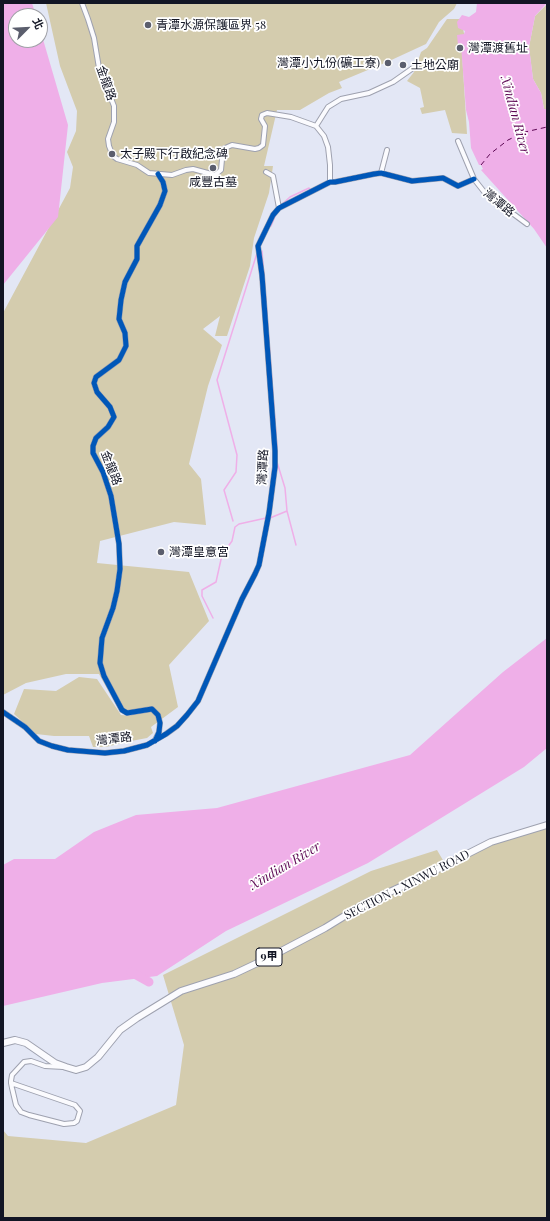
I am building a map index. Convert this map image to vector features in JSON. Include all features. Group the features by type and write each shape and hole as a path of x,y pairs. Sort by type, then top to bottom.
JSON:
{"main road":[{"name":"SECTION 1, XINWU ROAD","path":"3,1043 15,1040 26,1043 55,1063 76,1070 86,1066 98,1057 120,1030 180,991 234,974 270,957 325,928 364,904 491,842 547,825"}],"street":[{"name":"金龍路","path":"82,3 92,32 99,68 114,106 114,122 108,139 110,151 113,156 117,158 137,165 149,173 158,174 163,182 165,191 160,205 137,246 137,259 125,282 119,319 124,333 126,346 119,360 96,376 94,383 97,392 110,407 114,417 108,427 96,438 93,446 93,453 103,472 111,496 119,544 120,569 113,608 102,638 100,663 104,676 122,710 127,713 152,710 158,715 160,723 159,732 155,741"},
{"path":"316,126 328,107 341,99 370,92 393,82 413,68 417,68"},
{"path":"158,174 172,175 193,169 215,175 221,170 223,149 232,146 255,149 263,145 265,126 261,119 262,115 267,113 291,117 316,126 324,136 328,147 330,182"},
{"name":"灣潭路","path":"458,141 474,179 485,193 527,224"},
{"path":"381,173 388,150"},
{"path":"266,172 273,176 279,208"},
{"name":"灣潭路","path":"3,712 25,727 39,741 68,750 104,753 124,751 147,745 177,726 198,701 242,599 259,565 269,513 275,467 262,282 258,246 274,215 279,208 330,182 381,173 412,181 443,178 458,186 474,179"},
{"path":"11,1083 75,1105 80,1111 78,1121 70,1124 64,1124 21,1112 16,1105 11,1083 14,1072 21,1064 28,1061 57,1068 66,1067"}],"shaded area":[{"path":"46,3 457,3 454,9 439,22 426,44 339,82 342,88 329,93 300,110 277,110 264,166 273,166 269,193 254,238 250,266 227,336 215,336 220,316 203,329 222,345 208,386 189,464 201,479 206,525 174,522 100,541 97,563 189,572 209,621 169,665 178,707 151,727 153,733 147,738 106,747 93,747 89,736 54,736 36,734 14,714 24,689 56,691 79,677 97,679 121,715 131,716 117,706 99,674 66,674 26,683 3,695 3,313 70,188 73,167 67,152 76,131 77,111 60,66"},
{"path":"547,4 547,108 544,109 541,93 533,79 529,47 535,16"},
{"path":"447,19 461,19 466,43 462,53 467,134 452,133 445,110 422,114 420,108 424,107 420,88 407,81 414,72 421,52 427,48"},
{"path":"547,823 547,1218 3,1218 3,1130 8,1136 86,1143 176,1105 184,1045 163,975 371,871 437,850 447,867 496,840"}],"water":[{"path":"3,3 32,3 34,8 8,8 8,48 46,48 68,125 58,217 3,285"},
{"name":"Xindian River","path":"477,3 547,3 535,16 529,47 533,79 541,93 544,109 546,109 547,113 547,248 534,229 481,170 483,169 481,165 479,165 471,148 469,122 466,110 461,45 458,45 457,35 464,34 465,31 458,28 457,22 462,15 469,17 476,12"},
{"name":"Xindian River","path":"547,638 547,748 524,767 368,863 226,931 157,976 102,983 3,1006 3,865 14,859 55,859 94,832 136,815 217,808 410,755 503,672"}],"waterway":[{"path":"280,206 290,197 309,188 312,190"},
{"path":"271,226 276,214"},
{"path":"233,521 224,490 236,472 237,455 217,380 258,250"},
{"path":"262,251 277,448"},
{"path":"277,462 285,488 287,511 296,545"},
{"path":"270,518 287,511"},
{"path":"213,618 202,596 202,590 216,582 222,555 232,541 235,527 239,524 266,518"},
{"path":"131,972 149,982"}],"ferry route":[{"path":"481,165 490,154 508,140 525,132 547,127"}],"cycle path":[{"path":"3,712 25,727 39,741 68,750 105,753 124,751 147,745 177,726 187,715 198,701 242,599 259,565 269,513 275,467 275,451 262,275 258,246 273,215 279,208 330,182 374,174 381,173 412,181 443,178 458,186 474,179"},
{"path":"155,741 159,732 160,723 158,715 152,709 127,713 122,710 104,676 100,663 102,638 113,608 120,569 119,544 111,496 103,472 93,453 93,446 96,438 108,427 114,417 110,407 97,392 94,383 96,377 119,360 126,346 125,333 119,319 121,300 125,282 137,259 137,246 160,205 165,191 163,182 158,174"}],"place":[{"name":"青潭水源保護區界 58","path":"148,25"},
{"name":"灣潭渡舊址","path":"460,48"},
{"name":"灣潭小九份(礦工寮)","path":"388,63"},
{"name":"土地公廟","path":"403,65"},
{"name":"太子殿下行啟紀念碑","path":"112,154"},
{"name":"咸豐古墓","path":"213,168"},
{"name":"灣潭皇意宮","path":"161,552"}]}
